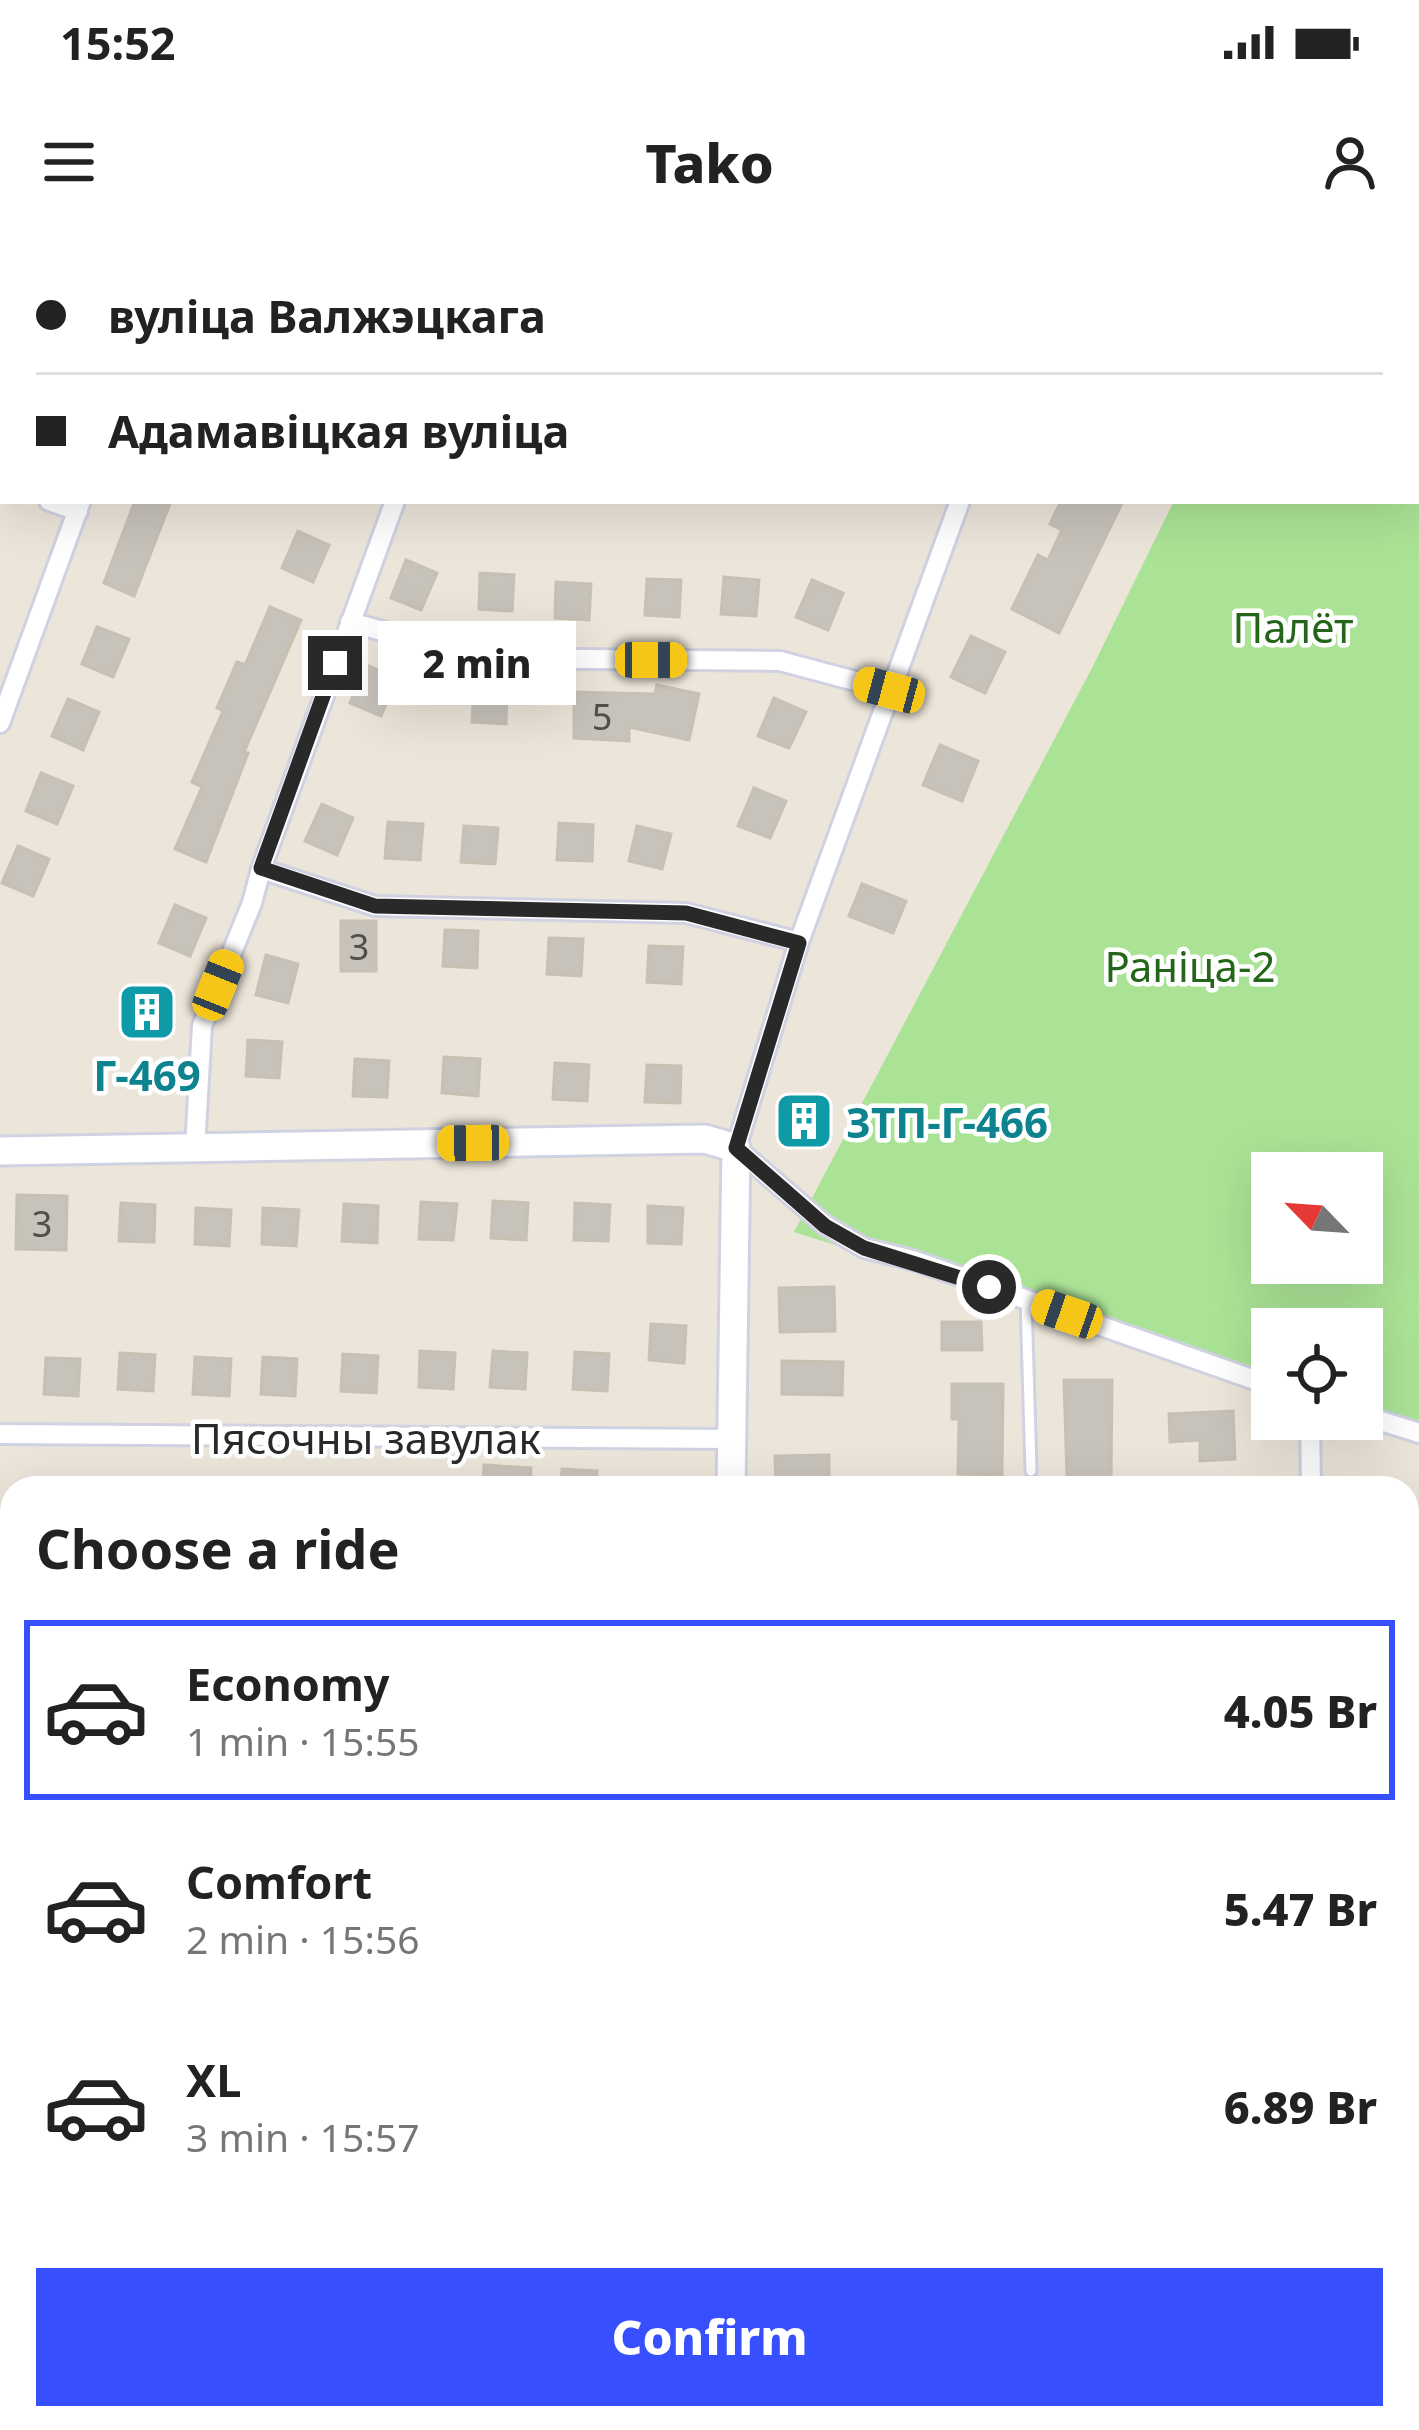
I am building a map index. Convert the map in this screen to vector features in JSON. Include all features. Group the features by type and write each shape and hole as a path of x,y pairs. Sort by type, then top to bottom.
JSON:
{"street":[{"path":"195,1148 202,1026 252,902 394,504"},
{"path":"731,1476 736,1148 799,943 959,504"},
{"path":"0,723 80,506"},
{"path":"350,622 479,658 780,661 889,690"},
{"path":"261,868 375,906 686,913 799,943"},
{"path":"0,1151 705,1139 736,1148 825,1226 864,1248 913,1260 1251,1379"},
{"path":"1383,1422 1419,1433"},
{"name":"Пясочны завулак","path":"0,1434 731,1439"},
{"path":"1310,1440 1311,1476"}],"lane":[{"path":"1026,1300 1031,1471"}],"green space":[{"name":"Раніца-2","path":"1173,504 1419,504 1419,1430 1383,1419 1383,1308 1251,1308 1251,1376 794,1232 1092,668"}],"building":[{"path":"134,504 170,504 134,596 104,583"},
{"path":"1060,504 1122,504 1059,633 1012,609 1038,555 1048,560 1062,530 1050,524"},
{"path":"298,531 329,545 313,582 282,568"},
{"path":"406,560 437,573 421,610 391,598"},
{"path":"480,573 514,575 512,611 479,609"},
{"path":"724,577 759,580 756,616 721,614"},
{"path":"647,579 681,580 679,617 645,615"},
{"path":"812,580 843,593 828,630 796,617"},
{"path":"556,582 591,584 589,620 555,618"},
{"path":"270,607 301,620 244,752 248,753 206,862 175,849 202,787 192,782 223,711 217,708 237,662 245,665"},
{"path":"97,627 129,639 113,677 82,664"},
{"path":"971,636 1005,652 985,693 951,677"},
{"path":"366,665 397,678 381,716 350,703"},
{"path":"657,685 699,694 689,740 629,727 629,741 574,738 574,692 655,694"},
{"path":"474,686 507,687 506,724 472,722"},
{"path":"774,698 806,712 789,748 758,736"},
{"path":"68,699 99,712 83,750 52,736"},
{"path":"940,745 978,761 962,801 923,785"},
{"path":"41,773 73,786 57,824 26,811"},
{"path":"754,788 786,801 770,838 738,826"},
{"path":"322,804 353,818 337,855 305,841"},
{"path":"388,822 423,824 420,860 385,858"},
{"path":"559,823 593,825 592,861 557,860"},
{"path":"464,826 498,828 495,864 461,862"},
{"path":"637,826 671,834 662,869 629,861"},
{"path":"18,846 49,859 33,896 2,883"},
{"path":"862,884 906,901 893,933 849,916"},
{"path":"175,905 206,918 190,956 159,943"},
{"path":"341,921 376,921 376,971 341,971"},
{"path":"445,930 478,931 477,968 443,966"},
{"path":"549,938 583,939 581,976 547,974"},
{"path":"649,946 683,947 681,984 647,982"},
{"path":"266,955 298,964 288,1003 256,995"},
{"name":"Г-469","path":"134,997 161,998 160,1027 133,1026"},
{"path":"248,1040 282,1042 279,1078 246,1076"},
{"path":"444,1057 480,1059 478,1096 442,1093"},
{"path":"355,1059 389,1061 387,1097 353,1096"},
{"path":"555,1063 589,1065 587,1101 553,1099"},
{"path":"647,1065 681,1066 680,1103 645,1102"},
{"name":"ЗТП-Г-466","path":"797,1112 815,1115 812,1131 794,1127"},
{"path":"17,1195 67,1196 66,1250 16,1249"},
{"path":"493,1201 528,1203 526,1240 491,1238"},
{"path":"421,1202 457,1204 453,1240 419,1239"},
{"path":"121,1203 155,1205 154,1242 119,1241"},
{"path":"575,1203 610,1205 608,1241 574,1240"},
{"path":"344,1204 378,1206 377,1243 342,1241"},
{"path":"648,1206 683,1208 681,1244 648,1243"},
{"path":"196,1208 231,1210 229,1246 195,1244"},
{"path":"263,1208 299,1210 296,1246 262,1244"},
{"path":"834,1287 835,1331 780,1332 779,1288"},
{"path":"942,1322 981,1322 982,1350 942,1350"},
{"path":"651,1324 686,1326 684,1363 649,1360"},
{"path":"420,1351 455,1353 453,1389 419,1387"},
{"path":"493,1351 527,1353 525,1389 490,1387"},
{"path":"575,1352 609,1354 607,1391 573,1389"},
{"path":"120,1353 155,1355 153,1391 118,1389"},
{"path":"343,1354 378,1356 376,1393 341,1391"},
{"path":"195,1357 231,1359 229,1396 193,1394"},
{"path":"263,1357 297,1359 295,1396 261,1394"},
{"path":"46,1358 80,1359 78,1396 44,1394"},
{"path":"782,1361 843,1362 842,1395 782,1394"},
{"path":"1064,1380 1112,1380 1111,1476 1067,1476"},
{"path":"952,1384 1003,1384 1002,1475 958,1474 959,1419 952,1419"},
{"path":"1233,1411 1235,1459 1200,1461 1200,1440 1170,1442 1169,1414"},
{"path":"829,1455 829,1476 776,1476 775,1456"},
{"path":"484,1465 531,1468 531,1476 484,1476"},
{"path":"562,1469 597,1471 597,1476 562,1476"}],"place":[{"name":"Г-469","path":"147,1012"},
{"name":"ЗТП-Г-466","path":"804,1121"}],"route":[{"path":"335,663 261,868 375,906 686,913 799,943 736,1148 825,1226 864,1248 989,1287"}],"park label":[{"name":"Палёт","path":"1293,626"}]}
